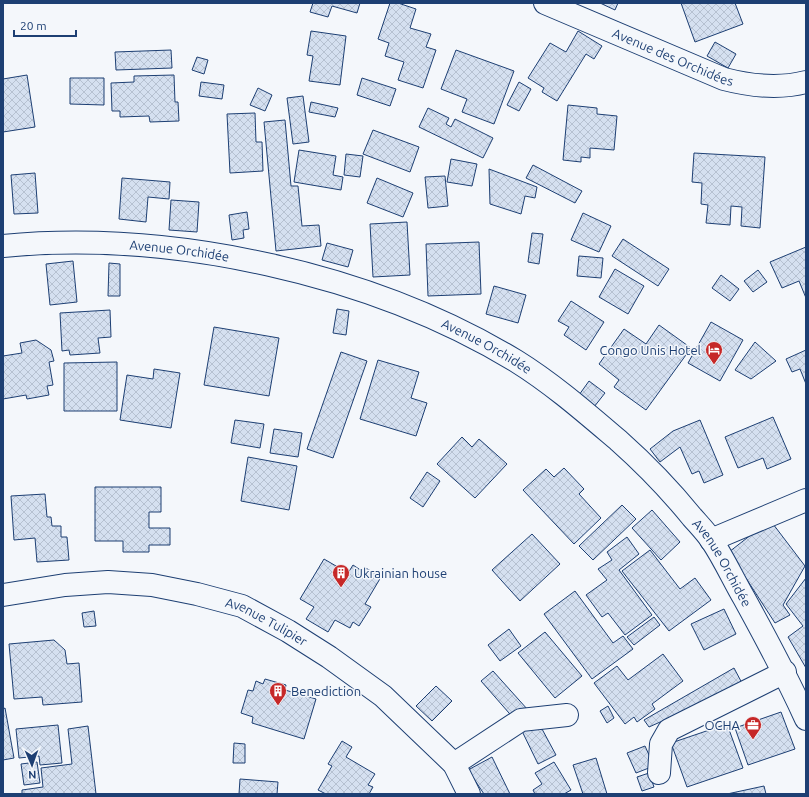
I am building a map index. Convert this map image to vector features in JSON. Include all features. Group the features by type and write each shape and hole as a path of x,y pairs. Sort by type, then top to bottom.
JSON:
{"street":[{"name":"Avenue des Orchidées","path":"545,3 724,79 748,85 772,86 806,82"},
{"name":"Avenue Orchidée","path":"3,246 39,242 91,241 139,244 190,250 301,273 369,293 442,322 516,361 577,404 643,463 673,494 711,540 785,672 806,719"},
{"path":"711,540 806,500"},
{"name":"Avenue Tulipier","path":"3,595 65,585 108,582 152,585 197,594 242,606 288,631 329,657 383,696 454,764 469,794"},
{"path":"660,773 661,744 669,730 785,672"},
{"path":"454,764 521,720 567,715"}],"building":[{"path":"313,3 360,3 357,13 332,6 328,17 310,12"},
{"path":"390,3 398,3 416,9 410,28 431,34 426,47 436,50 423,88 398,80 404,62 385,56 389,43 378,39"},
{"path":"600,3 618,3 615,10"},
{"path":"681,3 735,3 743,24 695,42"},
{"path":"311,31 346,36 340,85 309,81 313,56 307,55"},
{"path":"578,31 602,46 594,59 586,54 557,101 542,92 544,88 528,78 550,43 566,52"},
{"path":"715,42 736,54 728,68 707,56"},
{"path":"171,50 172,68 116,70 115,52"},
{"path":"456,50 514,71 494,124 462,112 467,99 441,89"},
{"path":"197,57 208,60 204,74 192,70"},
{"path":"27,75 35,127 3,132 3,79"},
{"path":"174,75 175,102 178,102 179,121 150,122 149,116 120,117 120,111 112,111 111,83 134,82 134,76"},
{"path":"70,78 104,78 104,105 70,104"},
{"path":"362,78 396,89 390,106 357,95"},
{"path":"201,82 224,85 222,99 199,96"},
{"path":"519,82 531,89 519,111 507,105"},
{"path":"258,88 272,95 265,111 250,105"},
{"path":"303,96 309,142 293,144 287,98"},
{"path":"311,102 338,108 335,117 309,112"},
{"path":"568,105 597,108 597,114 617,116 614,150 590,148 590,158 581,157 581,162 563,160"},
{"path":"428,108 449,118 446,124 451,127 455,119 493,138 483,158 419,127"},
{"path":"255,113 256,142 262,142 263,171 230,173 227,114"},
{"path":"285,120 291,186 298,186 302,226 319,225 321,246 276,251 264,122"},
{"path":"373,130 419,147 410,172 363,154"},
{"path":"299,150 336,156 333,175 343,177 341,190 294,182"},
{"path":"694,153 765,157 760,228 741,226 742,207 731,206 730,225 706,223 708,205 701,204 702,183 692,182"},
{"path":"346,154 363,156 360,177 344,175"},
{"path":"451,159 477,164 472,186 447,182"},
{"path":"533,165 582,191 575,203 526,178"},
{"path":"489,169 537,187 535,198 525,196 521,214 490,204"},
{"path":"35,173 38,213 14,214 11,175"},
{"path":"445,176 448,206 428,208 425,177"},
{"path":"122,178 170,182 169,199 148,197 146,222 119,219"},
{"path":"377,178 413,193 403,217 367,203"},
{"path":"171,200 199,202 197,232 169,230"},
{"path":"247,212 249,229 243,230 244,238 232,240 229,215"},
{"path":"583,213 611,226 599,252 571,240"},
{"path":"407,222 410,275 373,277 370,224"},
{"path":"532,233 543,234 539,264 528,262"},
{"path":"623,239 669,269 658,286 612,256"},
{"path":"479,242 481,294 428,296 426,244"},
{"path":"327,243 353,250 348,267 322,260"},
{"path":"806,247 806,298 799,281 782,288 770,262"},
{"path":"579,256 603,258 601,278 577,276"},
{"path":"73,261 77,302 50,305 46,264"},
{"path":"109,263 120,264 120,296 108,296"},
{"path":"615,269 644,286 628,314 599,297"},
{"path":"758,270 767,282 753,292 744,281"},
{"path":"721,275 739,289 730,301 712,288"},
{"path":"494,286 526,295 518,323 486,314"},
{"path":"571,301 604,322 586,350 564,335 569,327 558,321"},
{"path":"337,309 349,311 346,335 333,333"},
{"path":"110,310 111,337 98,338 100,353 70,355 69,350 62,351 60,313"},
{"path":"711,322 743,340 720,381 688,363"},
{"path":"659,325 691,348 646,410 614,387 619,380 599,364 624,329 646,344"},
{"path":"214,327 279,338 269,396 204,385"},
{"path":"36,340 51,350 54,361 49,362 53,385 47,386 49,395 27,399 26,395 3,399 3,356 22,353 20,343"},
{"path":"755,342 776,361 751,379 735,370"},
{"path":"806,350 806,384 800,369 792,372 786,359"},
{"path":"341,352 367,361 333,458 307,449"},
{"path":"378,360 419,372 411,398 427,403 416,436 360,419"},
{"path":"117,362 117,411 64,411 64,363"},
{"path":"154,369 180,373 171,428 120,420 127,375 153,379"},
{"path":"589,381 605,393 594,407 579,395"},
{"path":"773,417 791,459 767,469 763,458 738,468 725,437"},
{"path":"235,420 264,424 260,448 231,443"},
{"path":"700,420 723,475 704,483 699,471 692,474 680,447 660,462 650,449 673,431"},
{"path":"274,429 302,433 298,457 270,453"},
{"path":"462,437 472,447 479,439 507,464 475,498 437,464"},
{"path":"248,457 297,466 289,510 241,501"},
{"path":"564,468 584,489 579,494 601,518 574,544 523,490 546,469 554,477"},
{"path":"427,472 440,481 423,507 410,498"},
{"path":"95,487 161,487 161,512 149,512 149,528 170,528 170,545 149,545 149,552 123,552 123,541 95,541"},
{"path":"45,494 47,517 51,517 52,526 61,526 61,537 67,537 69,560 37,562 35,538 14,540 11,496"},
{"path":"622,505 636,519 593,560 579,546"},
{"path":"652,510 680,542 661,560 632,528"},
{"path":"770,520 805,566 783,605 790,615 775,623 729,552"},
{"path":"532,534 560,564 520,601 492,570"},
{"path":"627,537 639,554 619,570 652,615 625,635 608,613 602,617 586,595 607,580 598,569 612,560 607,552"},
{"path":"650,550 680,589 695,578 711,600 669,631 622,571"},
{"name":"Ukrainian house","path":"324,559 348,573 353,565 362,571 364,567 381,577 365,604 371,607 359,626 353,622 350,628 335,620 328,632 306,619 314,607 300,599"},
{"path":"806,578 806,668 788,637 803,626 786,604"},
{"path":"575,591 613,643 623,636 633,649 592,679 544,614"},
{"path":"724,609 736,634 704,650 691,624"},
{"path":"94,611 96,626 84,627 82,613"},
{"path":"654,617 660,625 634,645 627,637"},
{"path":"509,629 521,646 500,661 488,645"},
{"path":"545,632 582,676 555,698 518,653"},
{"path":"54,640 65,650 67,664 79,663 82,702 43,705 42,697 14,699 9,644"},
{"path":"663,654 683,681 652,704 655,709 637,722 634,717 625,724 594,683 617,666 628,680"},
{"path":"734,668 743,685 649,727 644,720"},
{"path":"493,671 528,710 516,721 481,681"},
{"name":"Benediction","path":"265,679 286,685 285,690 316,699 304,739 252,723 253,717 241,713 248,690 253,691 256,681 263,684"},
{"path":"436,686 452,701 432,721 416,706"},
{"path":"608,706 614,718 607,723 600,711"},
{"path":"5,708 14,758 3,760 3,709"},
{"path":"781,712 795,749 748,765 735,728"},
{"path":"727,724 743,768 687,787 671,743"},
{"path":"58,725 62,763 40,765 39,756 19,758 16,729"},
{"path":"88,726 96,794 22,794 22,790 43,787 41,768 72,764 68,729"},
{"path":"521,729 542,729 556,755 538,764"},
{"path":"342,741 352,747 346,757 375,774 368,785 373,787 369,794 326,794 318,790 332,766 328,764"},
{"path":"234,743 245,744 245,763 233,763"},
{"path":"645,746 654,766 636,773 627,753"},
{"path":"492,757 510,794 484,794 468,770"},
{"path":"596,758 607,794 583,794 573,765"},
{"path":"37,762 40,783 24,785 21,764"},
{"path":"554,762 571,790 564,794 535,794 533,790 542,784 535,773"},
{"path":"649,773 654,787 642,791 637,777"},
{"path":"240,779 278,782 277,794 239,794"},
{"path":"764,786 766,794 727,794"}],"place":[{"name":"Congo Unis Hotel","path":"714,365"},
{"name":"Ukrainian house","path":"341,588"},
{"name":"Benediction","path":"278,706"},
{"name":"OCHA","path":"753,740"}]}
